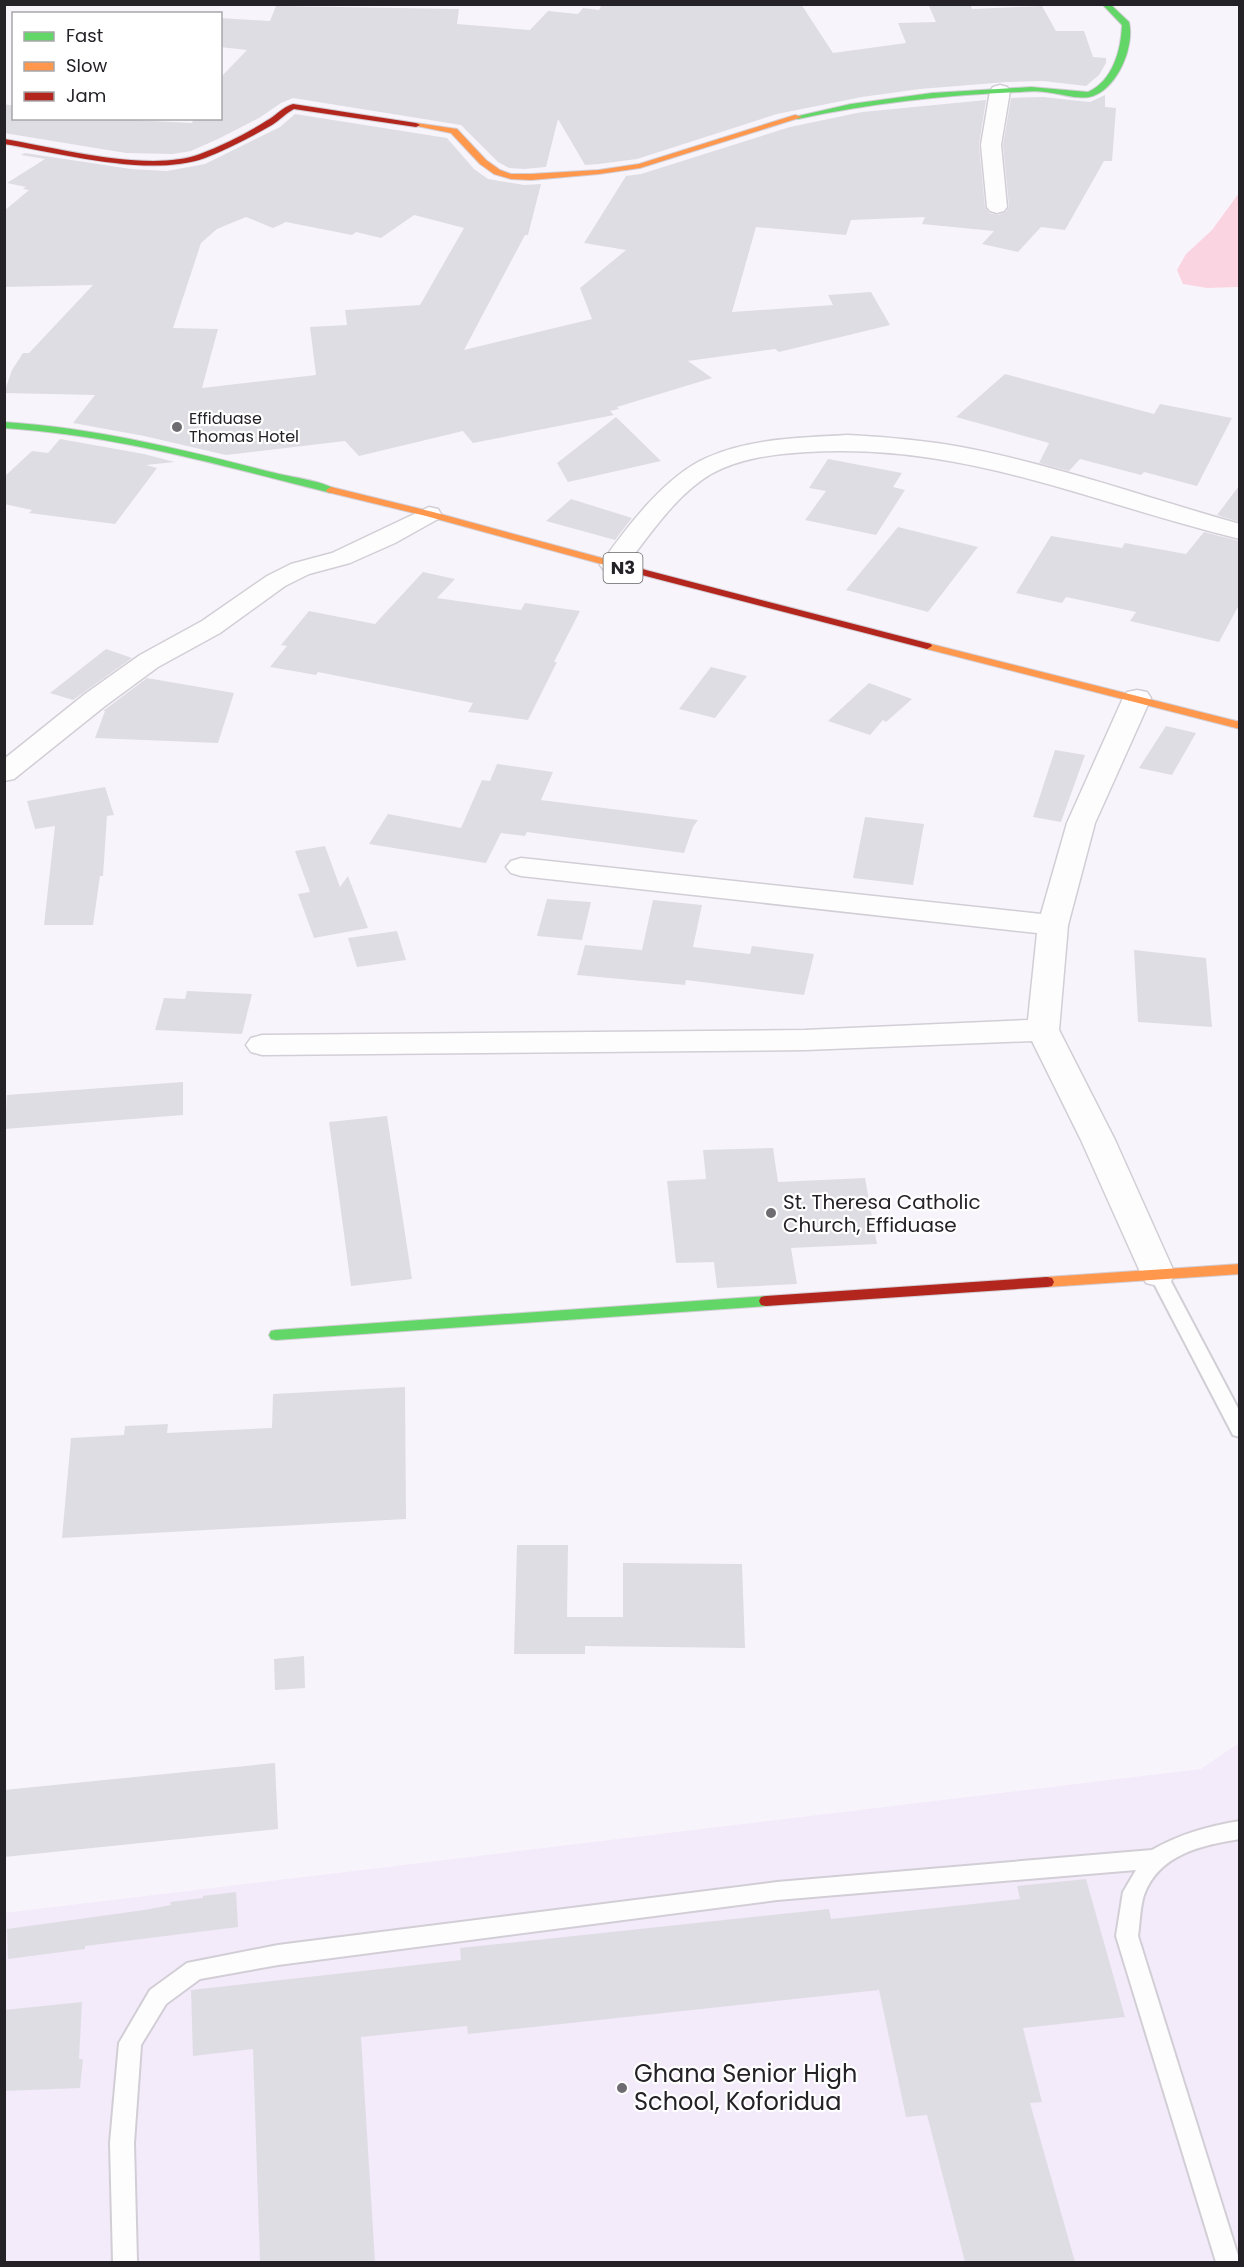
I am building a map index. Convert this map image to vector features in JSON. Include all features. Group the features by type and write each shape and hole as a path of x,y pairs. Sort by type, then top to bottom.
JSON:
{"street":[{"path":"4,141 131,161 166,163 197,158 272,122 287,108 303,106 362,118 454,131 465,139 491,170 502,175 519,177 594,173 638,166 678,155 757,126 807,114 891,101 1000,91 1038,89 1090,94 1098,91 1111,75 1128,37 1126,24 1105,4"},
{"path":"997,207 991,145 1000,91"},
{"name":"N3","path":"4,424 39,426 144,445 429,514 613,565 1239,726"},
{"path":"613,565 676,489 713,463 762,449 823,442 870,442 940,451 1030,469 1239,532"},
{"path":"4,773 95,700 149,661 211,627 276,581 300,569 341,558 429,514"},
{"path":"1137,698 1081,823 1053,925 1043,1030 1098,1140 1158,1274"},
{"path":"521,867 1053,925"},
{"path":"262,1045 805,1040 1043,1030"},
{"path":"276,1335 1239,1269"}],"lane":[{"path":"1158,1274 1239,1431"},
{"path":"124,2262 122,2143 130,2043 158,1997 195,1970 278,1955 777,1891 1155,1859 1182,1844 1210,1835 1239,1830"},
{"path":"1155,1859 1134,1892 1127,1936 1228,2262"}],"shaded area":[{"path":"1239,193 1239,287 1207,288 1183,284 1177,270 1186,254 1212,230"},
{"name":"Ghana Senior High School, Koforidua","path":"1239,1743 1239,2262 5,2262 4,1913 1201,1769"}],"building":[{"path":"602,4 801,4 833,53 906,43 898,23 936,22 928,4 970,4 972,9 1042,6 1056,31 1084,31 1093,57 1106,58 1106,63 1099,75 1086,86 1043,81 1007,82 920,89 862,97 777,114 637,159 599,164 585,165 558,119 546,167 524,169 509,168 498,162 461,125 293,98 218,139 191,151 173,154 126,153 4,133 4,104 12,106 12,120 134,120 192,123 193,120 222,120 222,76 247,50 222,47 222,18 270,21 276,6 459,9 457,24 530,30 548,11 578,14 583,8 599,10"},
{"path":"1105,95 1105,107 1116,108 1112,161 1104,161 1065,230 1041,227 1018,252 982,244 994,231 922,224 925,217 851,220 846,235 756,227 732,312 833,305 828,295 871,292 890,325 779,352 775,349 688,361 712,378 617,407 619,409 610,411 614,415 473,443 463,431 359,456 345,441 226,455 144,436 73,423 95,395 4,393 12,370 23,353 29,353 93,285 4,287 4,211 29,190 23,189 26,187 7,183 45,159 21,155 25,153 131,169 167,171 205,164 280,127 295,114 447,138 474,169 488,179 524,185 541,184 528,235 525,235 464,350 592,319 580,288 626,250 584,243 626,176 641,174 790,127 862,112 986,100 979,145 985,207 989,213 998,215 1006,212 1009,207 1003,145 1011,98 1043,97 1090,102","holes":["414,215 464,228 420,305 345,310 347,325 310,327 316,375 202,388 218,329 173,328 201,243 217,229 246,217 273,228 286,222 352,235 356,232 381,238"]},
{"path":"1005,374 1154,414 1160,404 1232,418 1197,486 1144,472 1141,475 1080,459 1069,471 1039,463 1049,443 956,417"},
{"path":"616,417 661,461 568,482 557,463"},
{"path":"60,439 175,462 146,465 157,468 115,524 29,513 32,510 4,504 4,477 32,451 48,453"},
{"path":"828,459 902,473 893,487 905,490 876,535 805,520 826,491 809,488"},
{"path":"1239,486 1239,522 1217,515"},
{"path":"571,499 632,518 615,540 546,521"},
{"path":"898,527 978,547 928,612 846,590"},
{"path":"1204,532 1239,541 1239,605 1219,642 1130,621 1136,612 1066,597 1062,603 1016,593 1051,536 1122,548 1125,543 1186,554"},
{"path":"423,572 455,579 437,598 521,610 525,603 580,611 528,720 468,712 473,703 318,672 316,675 270,667 287,646 281,645 309,611 375,624"},
{"path":"106,649 132,658 73,700 50,693"},
{"path":"711,667 747,676 715,718 679,709"},
{"path":"147,678 234,693 218,743 95,738 105,711 103,711"},
{"path":"869,683 912,699 886,722 883,720 870,735 828,721"},
{"path":"1166,726 1196,733 1172,775 1139,768"},
{"path":"1055,750 1085,755 1061,822 1033,817"},
{"path":"497,764 553,772 541,800 698,820 693,827 684,853 527,832 525,836 501,833 486,863 369,844 388,814 461,828 482,780 490,781"},
{"path":"105,787 114,815 107,816 103,876 100,876 93,925 44,925 55,826 35,829 27,801"},
{"path":"865,817 924,824 913,885 853,878"},
{"path":"325,846 340,887 348,876 368,928 314,938 298,894 310,892 295,851"},
{"path":"547,899 591,902 582,940 537,936"},
{"path":"653,900 702,905 693,947 750,954 752,946 814,954 804,995 686,980 685,985 577,975 585,945 642,950"},
{"path":"397,931 406,960 357,967 348,938"},
{"path":"1134,950 1206,958 1212,1027 1138,1022"},
{"path":"187,991 252,994 242,1034 155,1030 164,998 185,999"},
{"path":"183,1082 183,1115 5,1129 7,1095"},
{"path":"387,1116 412,1279 351,1286 329,1122"},
{"name":"St. Theresa Catholic Church, Effiduase","path":"773,1148 778,1182 865,1178 877,1244 791,1248 797,1284 717,1288 714,1262 676,1263 667,1181 706,1179 703,1150"},
{"path":"405,1387 406,1519 62,1538 71,1438 124,1435 125,1426 168,1424 167,1433 272,1428 273,1394"},
{"path":"517,1545 568,1545 567,1617 623,1617 623,1563 742,1564 745,1648 585,1646 585,1654 514,1654"},
{"path":"304,1656 305,1688 275,1690 274,1659"},
{"path":"275,1763 278,1829 4,1857 4,1790"},
{"path":"1086,1879 1125,2017 1023,2028 1042,2102 1030,2103 1075,2262 965,2262 927,2115 906,2117 879,1990 468,2034 467,2026 361,2037 375,2262 260,2262 253,2049 193,2056 191,1990 461,1960 460,1948 829,1909 831,1919 1020,1899 1017,1886"},
{"path":"236,1892 238,1927 85,1946 85,1949 8,1959 7,1929 144,1910 171,1905 170,1902"},
{"path":"82,2002 79,2059 83,2059 80,2088 4,2091 4,2010"}],"traffic: fast":[{"path":"798,117 878,102 958,93 1031,89 1090,94 1099,90 1113,75 1122,54 1126,33 1126,24 1105,4"},
{"path":"4,425 45,428 127,440 331,490"},
{"path":"276,1335 766,1301"}],"traffic: slow":[{"path":"416,125 454,131 483,162 497,172 511,176 531,177 599,172 640,166 798,117"},
{"path":"331,490 642,572"},
{"path":"927,646 1240,726"},
{"path":"1047,1282 1240,1269"}],"traffic: jam":[{"path":"4,141 101,158 176,162 196,158 223,147 271,122 293,106 416,125"},
{"path":"642,572 927,646"},
{"path":"766,1301 1047,1282"}],"place":[{"name":"Effiduase Thomas Hotel","path":"177,427"},
{"name":"St. Theresa Catholic Church, Effiduase","path":"771,1213"},
{"name":"Ghana Senior High School, Koforidua","path":"622,2088"}]}
